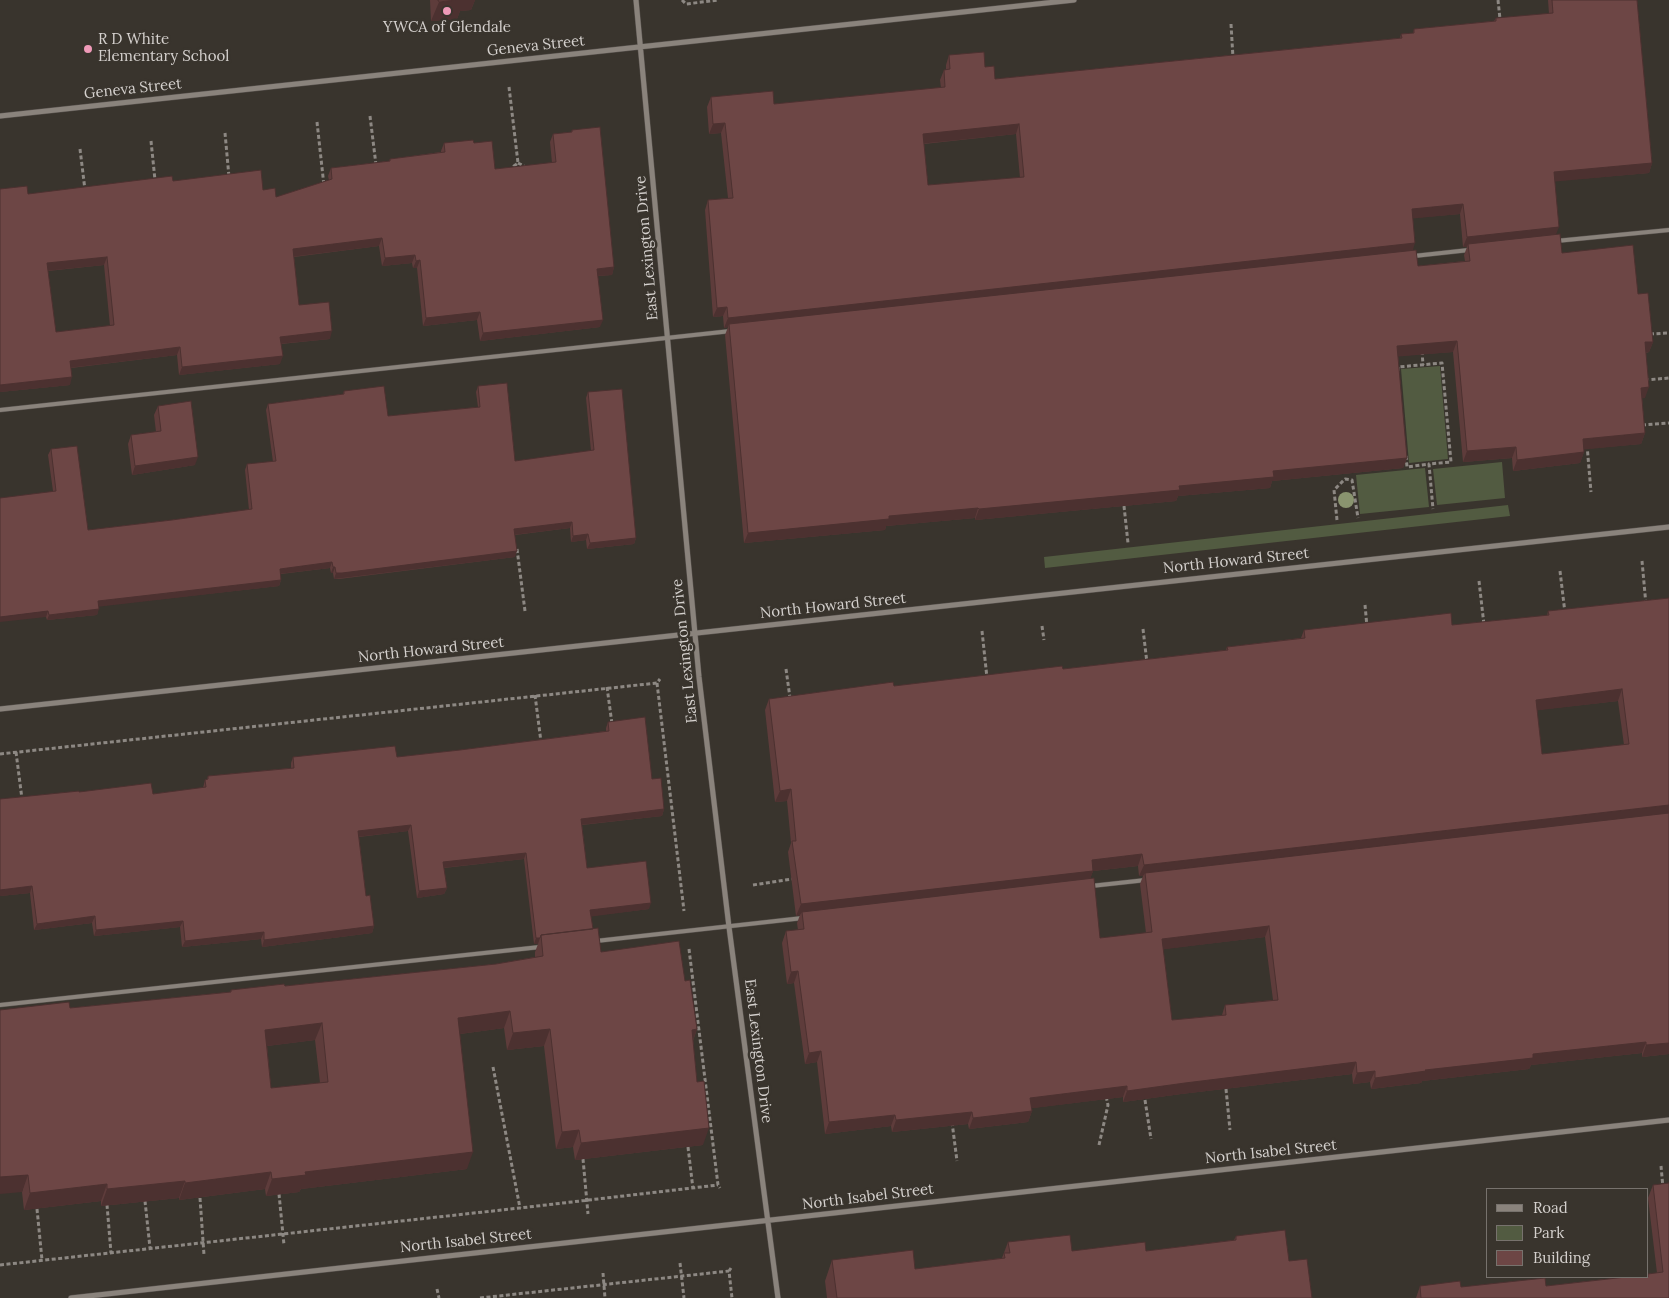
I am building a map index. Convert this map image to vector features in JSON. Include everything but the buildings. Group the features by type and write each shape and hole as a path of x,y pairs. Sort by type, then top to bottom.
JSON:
{"street":[{"name":"East Lexington Drive","path":"636,0 694,634 729,927 778,1298"},
{"name":"Geneva Street","path":"0,116 1074,0"},
{"name":"North Howard Street","path":"0,709 1669,527"},
{"name":"North Isabel Street","path":"71,1298 1669,1120"}],"lane":[{"path":"1555,241 1669,230"},
{"path":"1407,257 1476,250"},
{"path":"0,410 738,330"},
{"path":"1088,886 1150,879"},
{"path":"588,942 811,918"},
{"path":"0,1005 549,946"}],"path":[{"path":"682,0 686,4 719,0"},
{"path":"1498,0 1501,27"},
{"path":"1231,24 1234,65"},
{"path":"509,88 518,163"},
{"path":"370,116 377,174"},
{"path":"316,122 324,188"},
{"path":"225,133 230,181"},
{"path":"151,141 156,182"},
{"path":"80,149 85,194"},
{"path":"518,163 524,166 524,173"},
{"path":"514,173 513,167 518,163"},
{"path":"1648,335 1669,333"},
{"path":"1421,346 1423,365"},
{"path":"1398,377 1398,368 1442,363 1451,462 1407,467 1405,447"},
{"path":"1644,380 1669,378"},
{"path":"1640,426 1669,423"},
{"path":"1586,443 1591,492"},
{"path":"1429,464 1433,509"},
{"path":"1336,520 1334,490 1345,479 1352,480 1358,518"},
{"path":"1124,506 1128,543"},
{"path":"516,544 525,611"},
{"path":"1642,561 1647,612"},
{"path":"1560,571 1566,620"},
{"path":"1479,580 1485,633"},
{"path":"1365,605 1368,632"},
{"path":"1042,626 1044,640"},
{"path":"1142,629 1148,670"},
{"path":"982,631 988,684"},
{"path":"786,669 791,707"},
{"path":"0,754 657,683 660,679"},
{"path":"607,687 612,727"},
{"path":"535,695 542,746"},
{"path":"16,752 22,806"},
{"path":"753,885 792,879"},
{"path":"493,1067 520,1208"},
{"path":"1226,1089 1230,1130"},
{"path":"1099,1145 1108,1105 1106,1095"},
{"path":"1145,1100 1151,1139"},
{"path":"952,1121 957,1161"},
{"path":"688,1147 693,1189"},
{"path":"583,1159 588,1214"},
{"path":"1661,1166 1664,1196"},
{"path":"0,1264 587,1201 718,1185 720,1188"},
{"path":"279,1194 284,1245"},
{"path":"200,1198 204,1255"},
{"path":"145,1201 150,1248"},
{"path":"107,1205 111,1253"},
{"path":"37,1209 42,1260"},
{"path":"680,1263 684,1298"},
{"path":"480,1298 730,1270 732,1298"},
{"path":"603,1273 605,1298"},
{"path":"438,1289 439,1298"}],"green space":[{"path":"1440,366 1448,459 1409,463 1401,369"},
{"path":"1502,462 1505,498 1437,505 1433,469"},
{"path":"1425,468 1429,507 1360,514 1356,475"},
{"path":"1508,505 1510,516 1045,568 1044,557"}],"place":[{"name":"YWCA of Glendale","path":"447,11"},
{"name":"R D White Elementary School","path":"88,49"}]}
